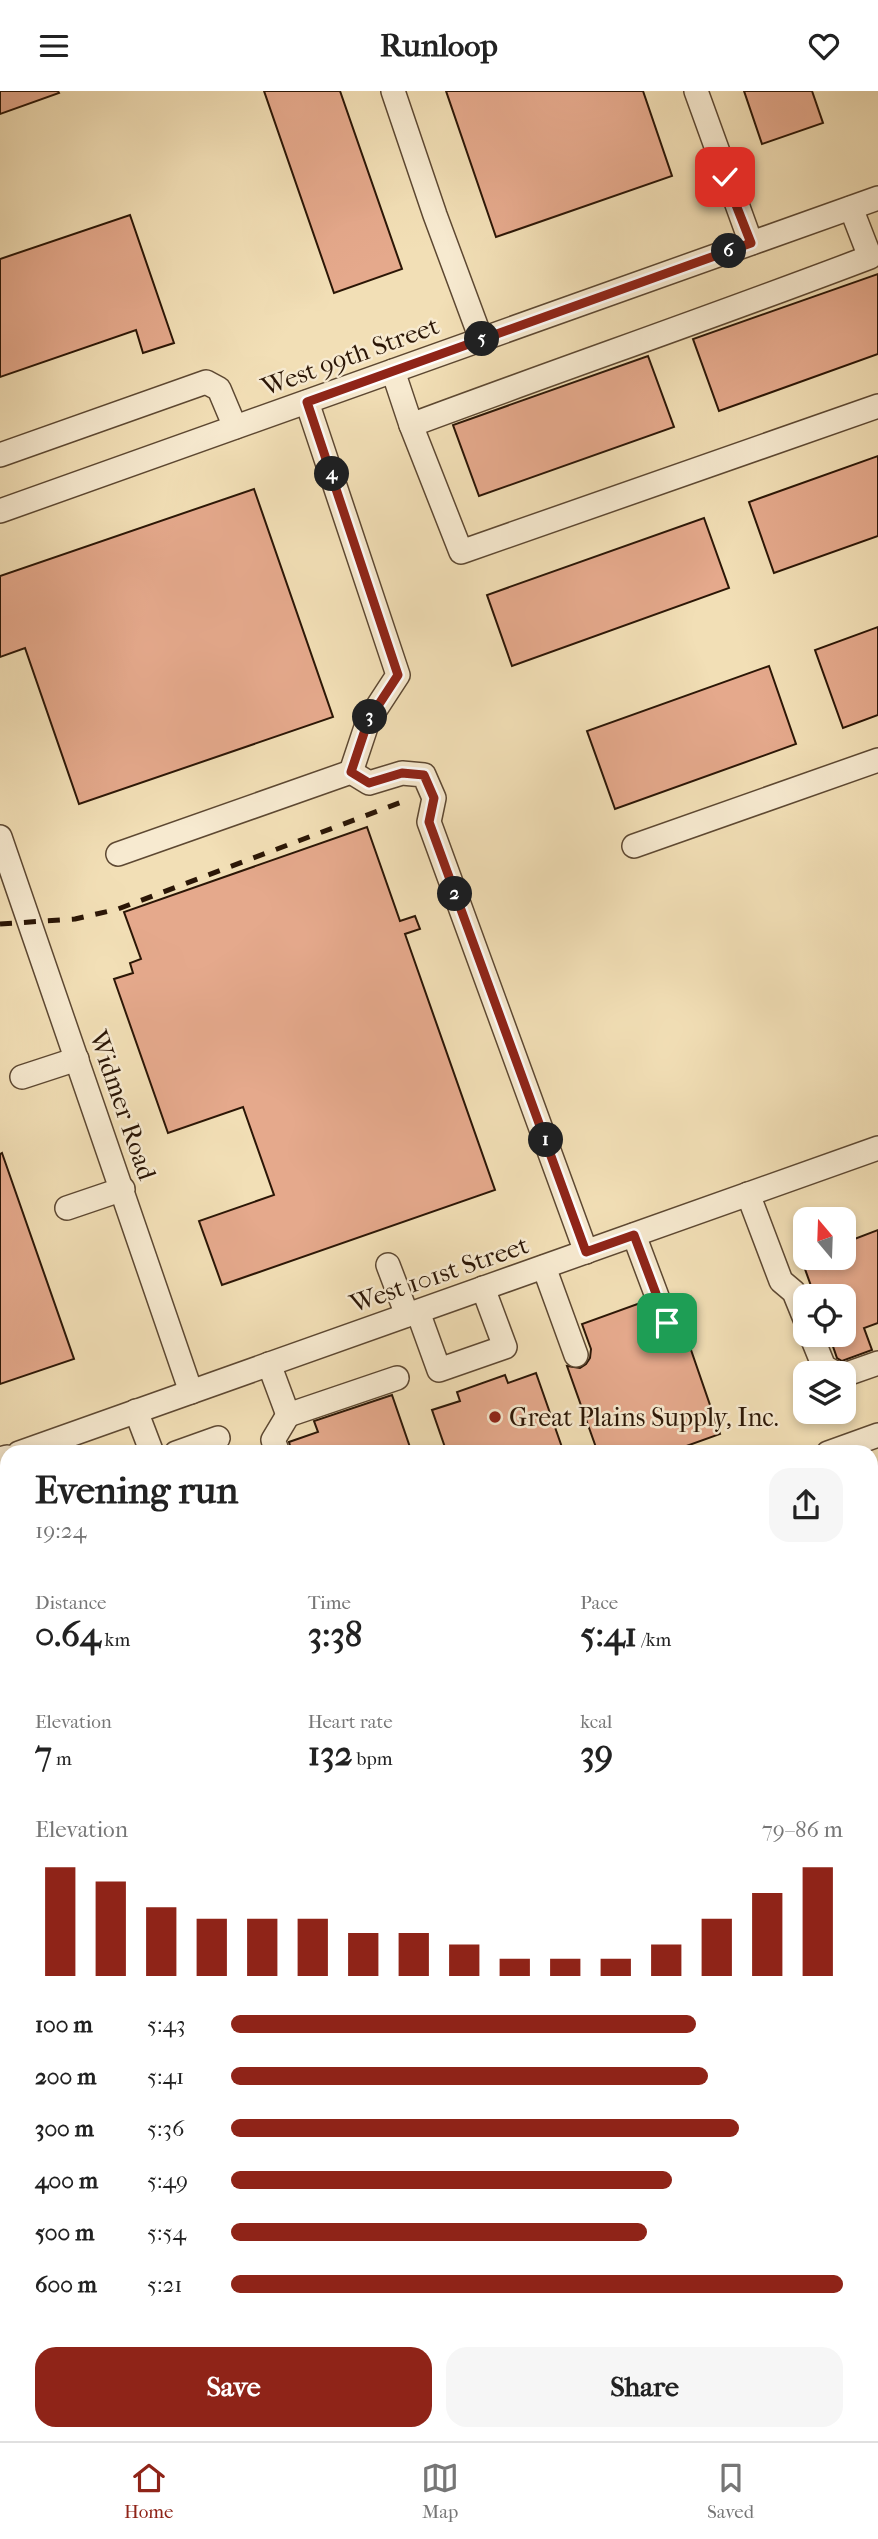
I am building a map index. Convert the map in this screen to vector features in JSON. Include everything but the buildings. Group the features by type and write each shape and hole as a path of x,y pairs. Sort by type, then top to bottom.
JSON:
{"street":[{"path":"393,91 481,339"},
{"path":"696,91 723,172 751,243"},
{"name":"West 99th Street","path":"0,511 878,198"},
{"path":"411,425 870,257 851,208"},
{"path":"393,371 411,425 461,552 878,406"},
{"path":"0,455 206,382 219,389 235,427"},
{"path":"307,402 398,675 368,721 351,772"},
{"path":"634,846 878,760"},
{"path":"118,854 351,772"},
{"path":"351,772 369,783 402,773 424,775 434,798 429,822 586,1252"},
{"name":"Widmer Road","path":"0,837 191,1392"},
{"path":"22,1077 78,1059"},
{"name":"West 101st Street","path":"41,1445 878,1148"},
{"path":"67,1208 123,1189"},
{"path":"748,1194 781,1281 793,1290"},
{"path":"634,1235 667,1323"},
{"path":"388,1265 439,1370 505,1347 483,1288"},
{"path":"544,1267 576,1355"},
{"path":"856,1371 878,1363"},
{"path":"269,1364 288,1415"},
{"path":"275,1445 273,1440 288,1415 397,1378"},
{"path":"136,1411 149,1445"},
{"path":"850,1445 878,1435"},
{"path":"198,1445 218,1438"}],"railway":[{"path":"0,924 75,919 118,909 407,800"}],"place":[{"name":"Great Plains Supply, Inc.","path":"495,1417"}],"route":[{"path":"667,1323 634,1235 586,1252 429,822 434,798 424,775 402,773 369,783 351,772 368,721 398,675 307,402 751,243 725,177"}]}
